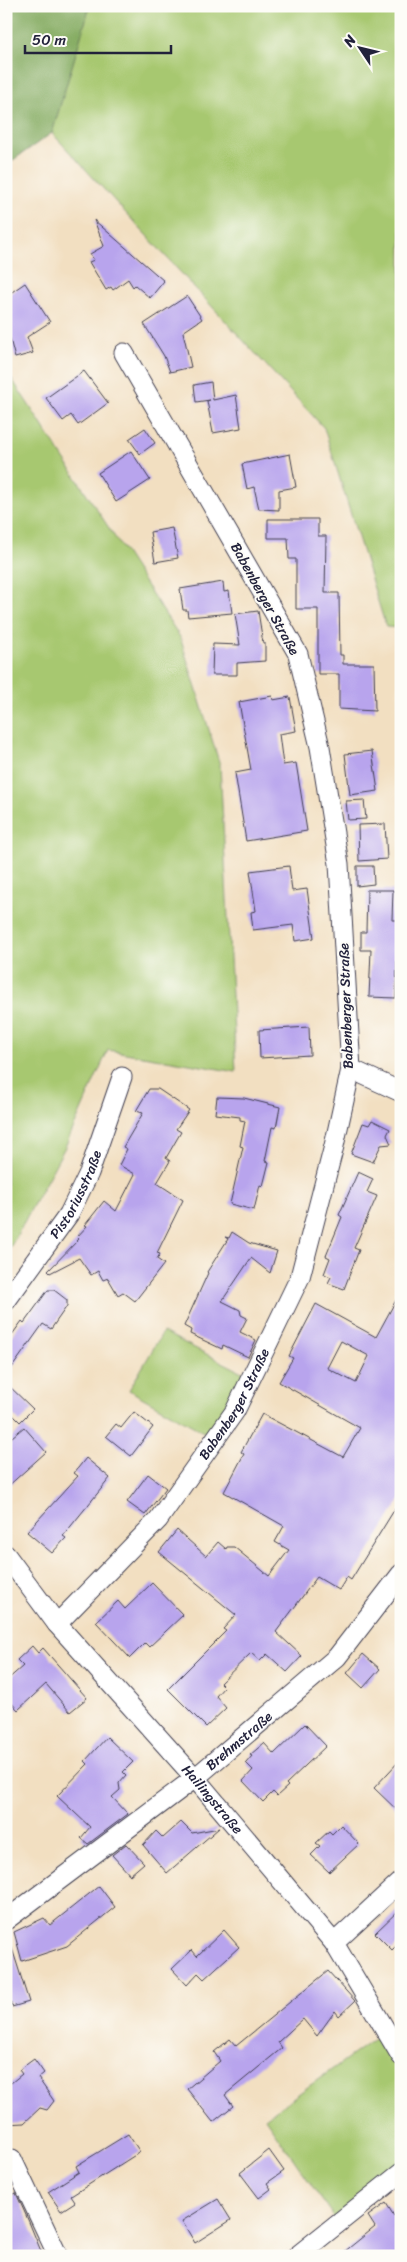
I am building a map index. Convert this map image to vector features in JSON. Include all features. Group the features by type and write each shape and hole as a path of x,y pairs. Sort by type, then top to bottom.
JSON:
{"street":[{"name":"Babenberger Straße","path":"57,1624 158,1520 235,1410 300,1277 334,1146 351,1069 339,864 320,747 298,654 124,353"},
{"path":"351,1069 401,1092"},
{"name":"Pistoriusstraße","path":"6,1301 69,1214 90,1174 122,1077"},
{"name":"Hailingstraße","path":"7,1557 57,1624 195,1778 334,1942 401,2056"},
{"name":"Brehmstraße","path":"6,1920 195,1778 337,1657 401,1574"},
{"path":"334,1942 401,1881"},
{"path":"12,2159 58,2256"},
{"path":"297,2256 401,2173"}],"green space":[{"path":"6,6 90,6 52,133 6,165"},
{"path":"90,6 401,6 401,628 386,627 324,428 52,133"},
{"path":"6,370 180,637 220,765 236,1072 108,1050 65,1147 6,1255"},
{"path":"163,1332 246,1374 207,1434 129,1390"},
{"path":"381,2034 401,2067 401,2167 335,2219 265,2118"}],"building":[{"path":"94,220 164,281 150,298 135,285 133,287 128,279 113,290 111,287 106,290 89,262 94,260 90,254 104,246"},
{"path":"25,283 50,322 27,337 33,353 15,358 6,324 6,296"},
{"path":"187,296 202,319 183,332 191,367 170,372 164,356 144,324"},
{"path":"84,371 108,403 78,425 71,415 63,421 46,398"},
{"path":"211,382 213,400 236,395 241,428 213,433 207,401 210,400 196,402 194,385"},
{"path":"145,428 155,443 140,454 129,439"},
{"path":"131,451 150,480 116,502 98,473"},
{"path":"290,454 296,487 279,490 279,510 259,509 254,487 247,489 242,464"},
{"path":"268,519 318,519 318,536 326,536 325,593 339,593 340,655 343,655 343,664 374,664 375,711 339,709 339,674 318,674 318,609 296,609 296,559 289,559 288,538 268,538"},
{"path":"172,528 178,558 155,562 150,532"},
{"path":"223,582 224,592 229,591 232,613 188,617 187,610 183,610 180,589"},
{"path":"258,611 263,643 265,643 265,661 237,663 237,675 212,675 213,644 240,645 235,614"},
{"path":"272,696 273,700 290,697 296,731 279,734 283,765 296,763 307,831 246,841 235,773 251,770 239,702"},
{"path":"372,751 378,791 350,795 345,754"},
{"path":"364,800 366,819 348,820 346,801"},
{"path":"385,824 387,859 359,861 358,825"},
{"path":"289,866 292,891 307,889 314,938 295,941 293,925 253,930 251,912 256,911 250,871"},
{"path":"357,866 373,866 374,884 357,886"},
{"path":"367,890 393,890 392,920 398,920 396,998 369,997 371,950 361,950 361,932 366,932"},
{"path":"309,1027 310,1055 260,1058 259,1030"},
{"path":"149,1089 158,1089 189,1110 176,1129 181,1132 166,1158 170,1161 157,1183 183,1200 157,1253 160,1254 157,1259 164,1264 135,1301 123,1292 118,1295 108,1278 103,1280 98,1271 91,1275 79,1258 50,1273 48,1271 79,1239 77,1237 104,1201 116,1211 135,1174 119,1165 127,1149 123,1147 143,1113 136,1111"},
{"path":"217,1097 244,1098 280,1107 276,1128 272,1127 265,1161 269,1162 263,1186 260,1185 254,1210 230,1204 243,1147 240,1146 245,1121 240,1120 240,1117 215,1114"},
{"path":"372,1120 390,1129 387,1135 391,1144 381,1145 373,1162 351,1154 363,1123 369,1125"},
{"path":"358,1172 373,1179 367,1192 377,1196 354,1248 359,1250 344,1289 328,1283 331,1277 324,1274 330,1258 326,1256 342,1217 339,1215"},
{"path":"232,1232 249,1243 277,1251 270,1273 251,1258 222,1301 240,1310 241,1315 247,1318 240,1332 256,1340 248,1357 223,1345 222,1349 190,1334 191,1330 184,1326 207,1272 228,1239 225,1237 229,1238"},
{"path":"48,1290 54,1290 67,1300 67,1306 51,1329 43,1324 6,1376 6,1343 22,1321 24,1323"},
{"path":"401,1291 401,1499 351,1580 347,1577 339,1590 317,1577 276,1632 302,1656 287,1672 267,1654 260,1661 251,1653 220,1683 224,1687 216,1696 226,1708 206,1727 168,1689 226,1631 223,1629 236,1615 159,1552 177,1530 206,1556 218,1542 226,1549 227,1547 234,1547 269,1576 289,1550 275,1542 284,1526 224,1492 244,1454 241,1452 262,1414 343,1457 360,1428 279,1382 293,1358 289,1356 316,1304 376,1337","holes":["341,1341 369,1356 356,1383 327,1368"]},
{"path":"6,1383 33,1409 20,1422 6,1408"},
{"path":"134,1412 153,1427 131,1456 106,1436 116,1424 121,1428"},
{"path":"24,1427 46,1452 6,1488 6,1442"},
{"path":"86,1458 110,1478 63,1536 66,1538 52,1553 27,1532 78,1476 74,1473"},
{"path":"148,1474 166,1488 145,1515 127,1502"},
{"path":"152,1583 183,1615 149,1647 145,1643 130,1658 96,1622 118,1601 125,1609"},
{"path":"32,1646 38,1653 43,1648 87,1698 70,1712 46,1684 18,1710 6,1697 6,1681 23,1666 17,1660"},
{"path":"363,1654 380,1669 363,1688 347,1673"},
{"path":"305,1724 326,1746 286,1784 288,1786 277,1796 273,1792 263,1802 243,1781 253,1770 246,1763 252,1756 250,1755 264,1743 274,1754"},
{"path":"107,1737 133,1762 123,1772 126,1775 119,1783 120,1790 112,1797 128,1814 88,1844 81,1838 90,1827 57,1796 88,1764 85,1761"},
{"path":"401,1759 401,1814 374,1788"},
{"path":"181,1822 192,1833 219,1828 167,1873 143,1845 156,1831 163,1838"},
{"path":"341,1825 359,1844 329,1872 311,1855 320,1846 316,1843 329,1831 332,1834"},
{"path":"126,1844 144,1863 130,1875 112,1855"},
{"path":"99,1886 115,1907 67,1946 22,1961 14,1932 44,1918 50,1925"},
{"path":"401,1908 401,1941 392,1950 375,1933"},
{"path":"224,1930 239,1947 204,1979 198,1973 187,1985 172,1969 192,1950 197,1956"},
{"path":"6,1942 10,1942 29,2002 12,2007 10,2001 6,2002"},
{"path":"328,1971 355,2001 339,2016 335,2011 317,2036 303,2019 278,2042 282,2048 225,2095 233,2106 213,2122 187,2089 220,2061 214,2052 230,2039 236,2046"},
{"path":"34,2059 44,2073 38,2078 54,2101 47,2110 40,2108 24,2123 6,2124 6,2087 22,2074 19,2070"},
{"path":"128,2134 140,2152 71,2196 75,2202 61,2211 48,2192 79,2172 76,2166"},
{"path":"269,2150 284,2171 267,2183 271,2189 259,2198 240,2173"},
{"path":"16,2193 43,2256 6,2256 6,2198"},
{"path":"218,2199 231,2220 195,2243 182,2221"},
{"path":"386,2203 394,2216 401,2212 401,2256 339,2256 375,2227 368,2216"}]}
